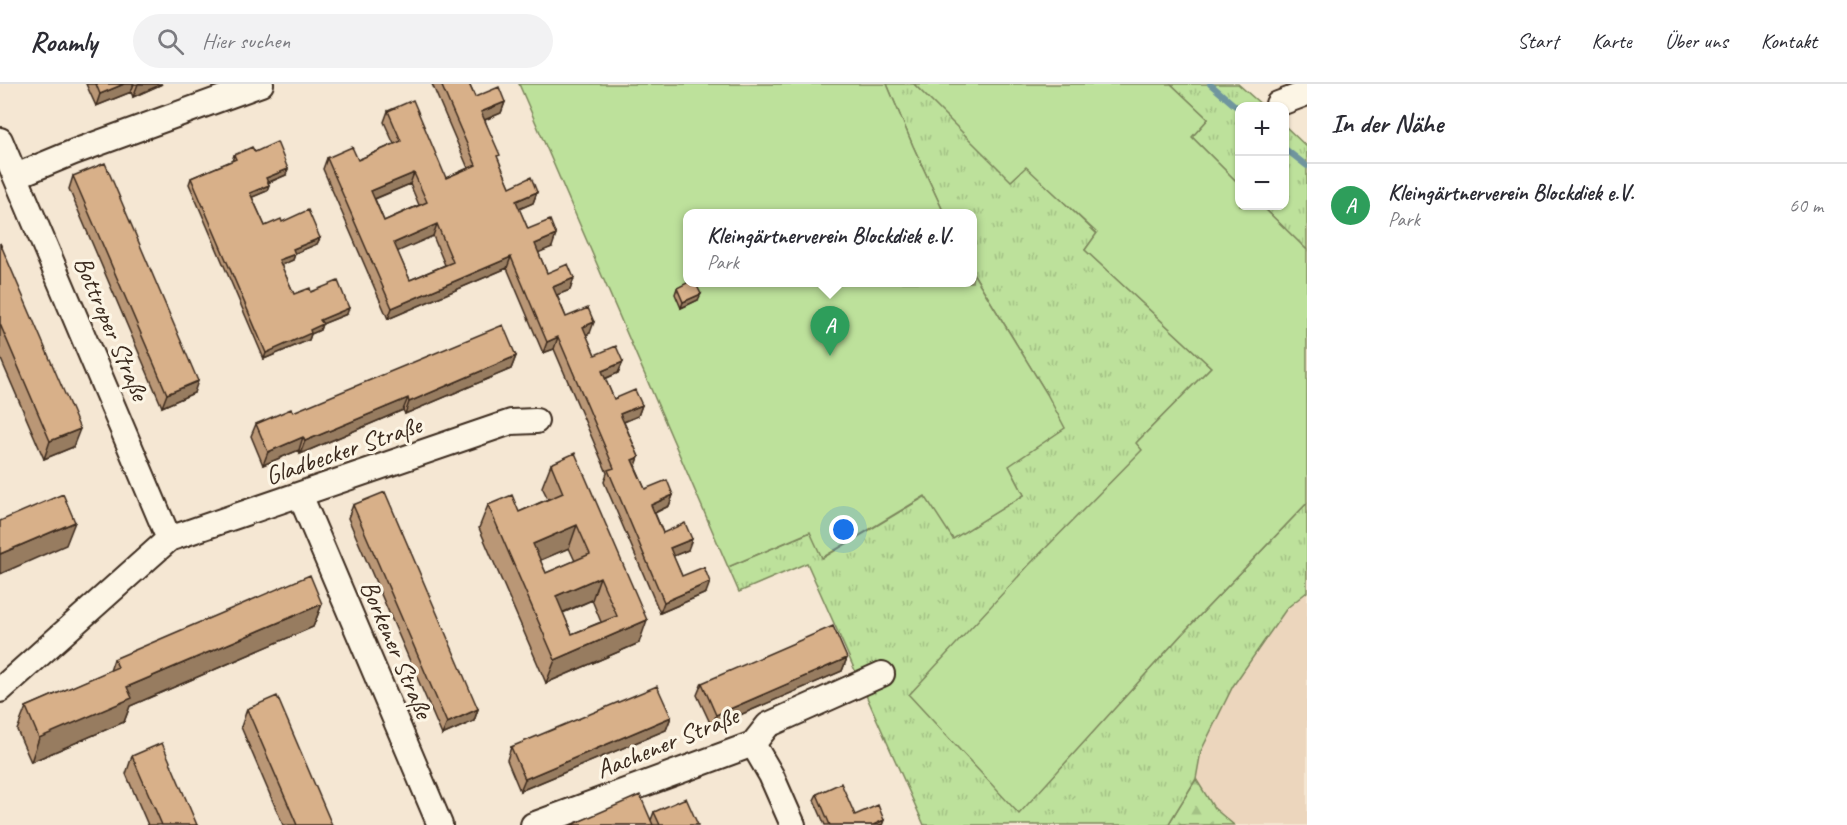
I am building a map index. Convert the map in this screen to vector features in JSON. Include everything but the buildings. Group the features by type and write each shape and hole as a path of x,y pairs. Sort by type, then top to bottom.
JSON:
{"street":[{"path":"16,176 74,152 261,84"},
{"path":"1283,102 1307,93"},
{"name":"Bottroper Straße","path":"0,140 169,539"},
{"name":"Gladbecker Straße","path":"169,539 511,422 536,421"},
{"name":"Borkener Straße","path":"300,495 440,825"},
{"path":"0,690 169,539"},
{"name":"Aachener Straße","path":"533,825 753,744 768,725 882,674"},
{"path":"753,744 771,775 793,825"}],"shaded area":[{"path":"1307,592 1307,825 1234,825 1214,808 1196,779 1201,751 1233,686 1287,608"}],"green space":[{"path":"519,84 887,84 942,209 683,209 683,287 977,287 977,280 1047,394 1065,428 1009,466 1024,495 953,539 925,496 822,558 810,532 728,567"},
{"path":"887,84 914,84 1012,180 1026,166 1097,234 1085,250 1211,367 1137,442 1143,450 1029,566 910,695 1019,813 1182,634 1307,503 1307,592 1287,608 1233,686 1201,751 1196,779 1168,825 924,825 807,563 739,592 728,567 811,532 823,558 926,496 953,538 1024,495 1009,466 1047,394 977,280 977,209 942,209"},
{"path":"914,84 1171,84 1208,119 1192,137 1235,180 1235,210 1266,210 1307,250 1307,503 1182,634 1019,814 909,695 1028,566 1142,450 1136,443 1211,367 1085,250 1097,233 1026,167 1011,181"},
{"path":"1171,84 1238,84 1258,102 1235,102 1235,180 1192,137 1208,119"},
{"path":"1289,130 1307,147 1307,250 1266,210 1289,210"},
{"path":"1196,779 1214,808 1234,825 1171,825 1169,823"}],"waterway":[{"path":"1210,84 1235,106"},
{"path":"1289,152 1307,166"}],"place":[{"name":"Kleingärtnerverein Blockdiek e.V.","path":"830,356"}]}
